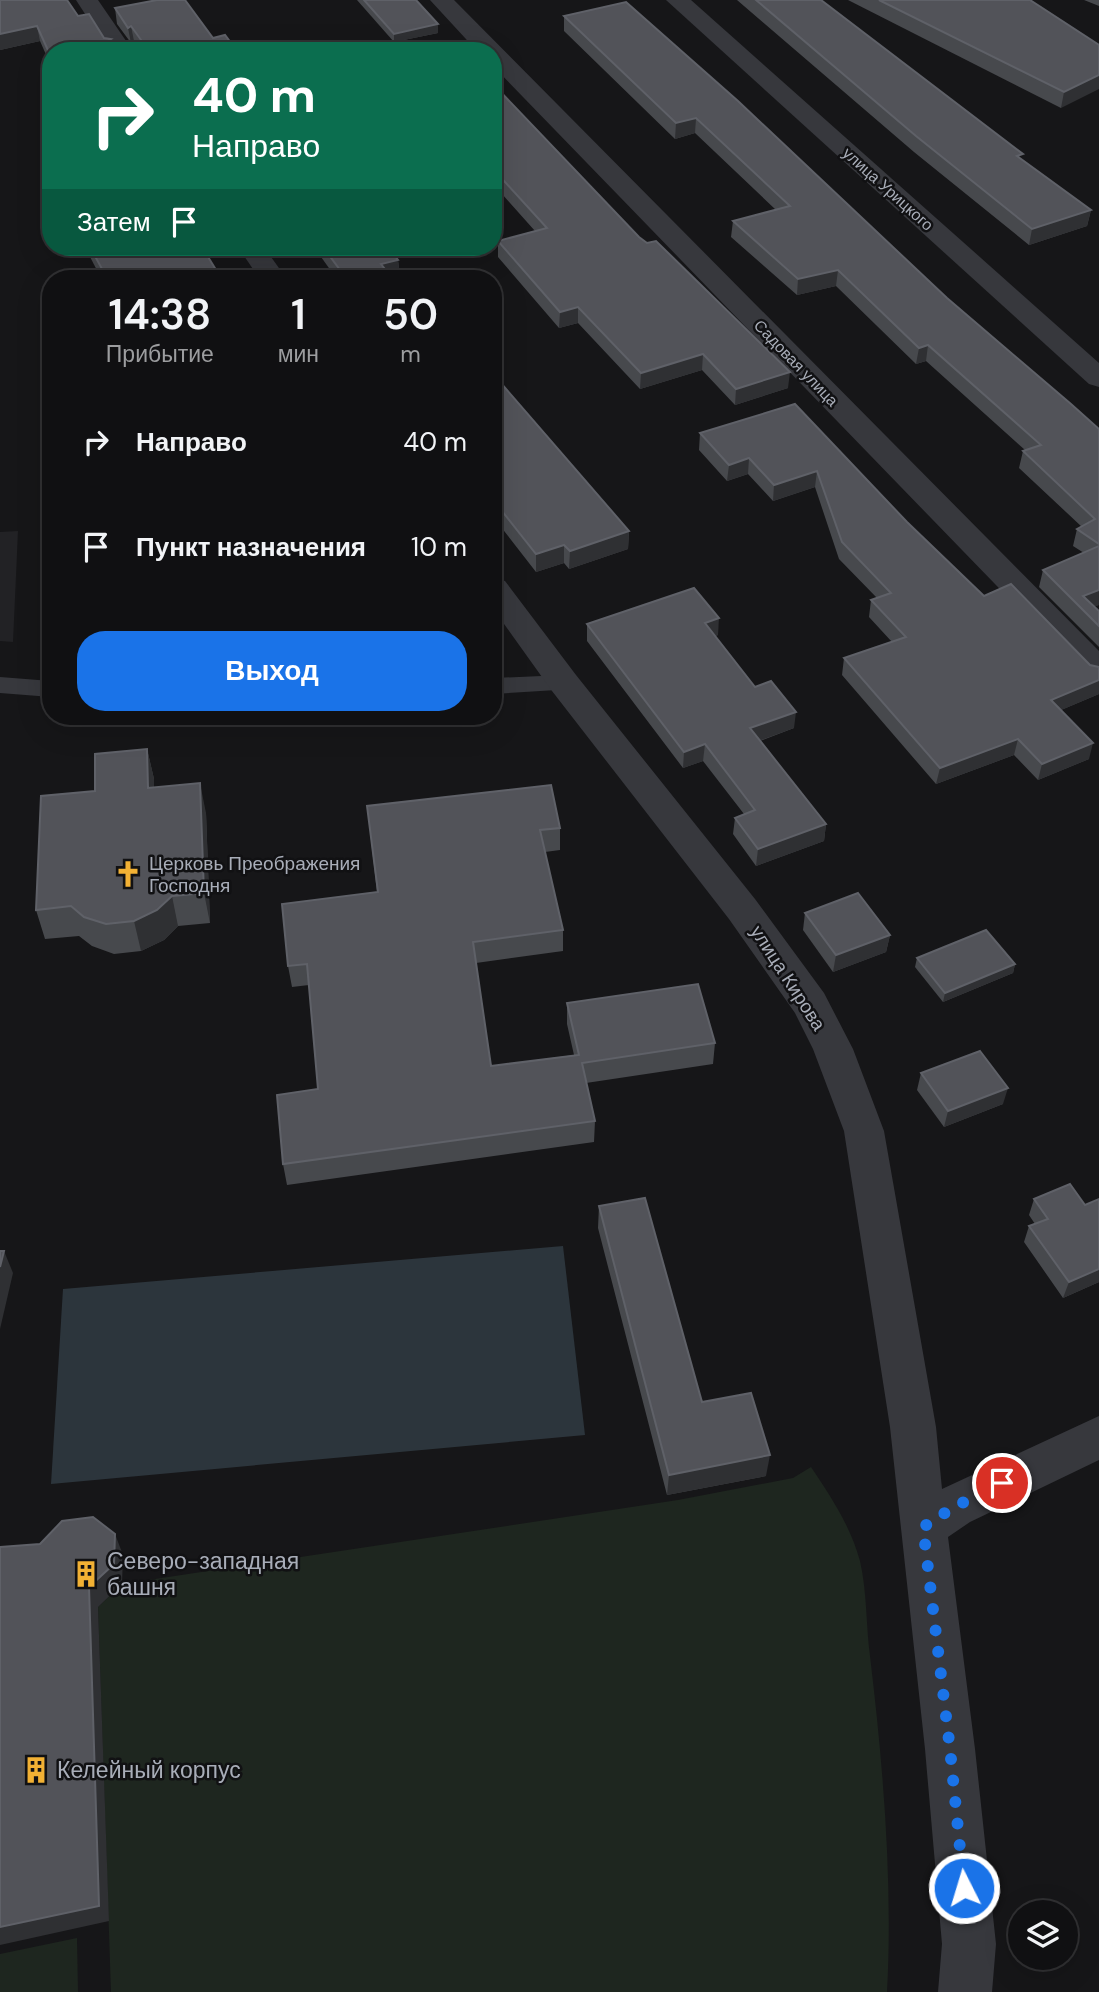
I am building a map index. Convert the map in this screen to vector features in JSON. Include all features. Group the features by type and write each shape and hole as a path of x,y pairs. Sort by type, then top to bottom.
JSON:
{"street":[{"path":"87,0 115,42"},
{"name":"Садовая улица","path":"441,0 482,42"},
{"name":"улица Урицкого","path":"677,0 1099,378"},
{"name":"Садовая улица","path":"502,62 1099,671"},
{"name":"улица Кирова","path":"502,599 564,683 742,909 810,1004 843,1071 864,1131 913,1427 968,1930 965,1992"},
{"path":"923,1527 954,1507 1099,1437"}],"lane":[{"path":"502,686 564,683"},
{"path":"0,685 42,688"}],"shaded area":[{"path":"18,531 13,642 0,641 0,532"},
{"path":"563,1246 585,1435 51,1484 63,1289"},
{"path":"811,1467 845,1523 856,1548 862,1572 886,1824 889,1909 887,1992 111,1992 98,1607 122,1584 678,1500 793,1478"},
{"path":"77,1938 78,1992 0,1992 0,1954"}],"building":[{"path":"0,0 67,0 78,16 89,14 104,38 111,39 106,42 44,42 37,26 0,34"},
{"path":"157,0 185,0 213,38 225,35 230,42 143,42 131,26 128,28 115,8"},
{"path":"364,0 416,0 438,24 394,34"},
{"path":"756,0 821,0 1023,154 1017,156 1091,210 1032,229 916,136"},
{"path":"879,0 1030,0 1099,45 1099,75 1064,92"},
{"path":"626,2 738,101 947,298 1099,429 1099,544 1077,529 1095,519 1023,451 1041,445 928,345 919,348 838,270 798,279 733,221 790,206 696,118 676,123 564,16"},
{"path":"502,93 639,237 647,243 656,241 790,372 736,389 703,354 641,373 578,307 560,312 502,246 502,240 547,228 502,179"},
{"path":"95,256 208,256 216,270 103,270"},
{"path":"330,256 395,256 398,260 381,264 386,270 340,270"},
{"path":"502,384 629,531 570,551 564,545 536,554 502,511"},
{"path":"795,404 907,522 984,596 1011,584 1090,665 1099,667 1099,680 1051,700 1093,743 1042,764 1018,739 940,768 844,658 906,637 871,600 891,593 842,542 817,471 774,485 749,458 729,465 700,433"},
{"path":"1099,546 1099,590 1083,596 1099,611 1099,626 1043,570"},
{"path":"694,588 719,618 705,623 755,687 771,681 796,712 750,728 826,824 758,849 735,818 755,810 705,744 684,752 587,624"},
{"name":"Церковь Преображения Господня","path":"147,749 148,788 200,783 204,893 172,896 157,910 134,921 106,924 84,917 71,906 36,910 41,796 95,791 95,754"},
{"path":"551,785 560,828 540,830 563,930 473,942 491,1066 579,1055 567,1003 698,984 715,1043 582,1063 595,1121 283,1164 277,1095 318,1089 307,964 288,966 282,904 378,892 367,806"},
{"path":"858,893 890,935 836,955 805,913"},
{"path":"986,930 1015,964 945,993 917,958"},
{"path":"980,1051 1008,1088 948,1111 921,1073"},
{"path":"1070,1184 1085,1205 1099,1199 1099,1269 1069,1282 1029,1226 1048,1219 1034,1199"},
{"path":"645,1198 702,1402 751,1393 770,1455 669,1475 599,1206"},
{"path":"0,1251 4,1251 0,1267"},
{"name":"Келейный корпус","path":"93,1517 115,1534 114,1564 89,1587 99,1906 0,1927 0,1547 40,1544 62,1521"}],"place":[{"name":"Церковь Преображения Господня","path":"128,874"},
{"name":"Северо-западная башня","path":"86,1574"},
{"name":"Келейный корпус","path":"36,1770"}],"route":[{"path":"964,1888 923,1527 954,1507 1002,1483"}]}
